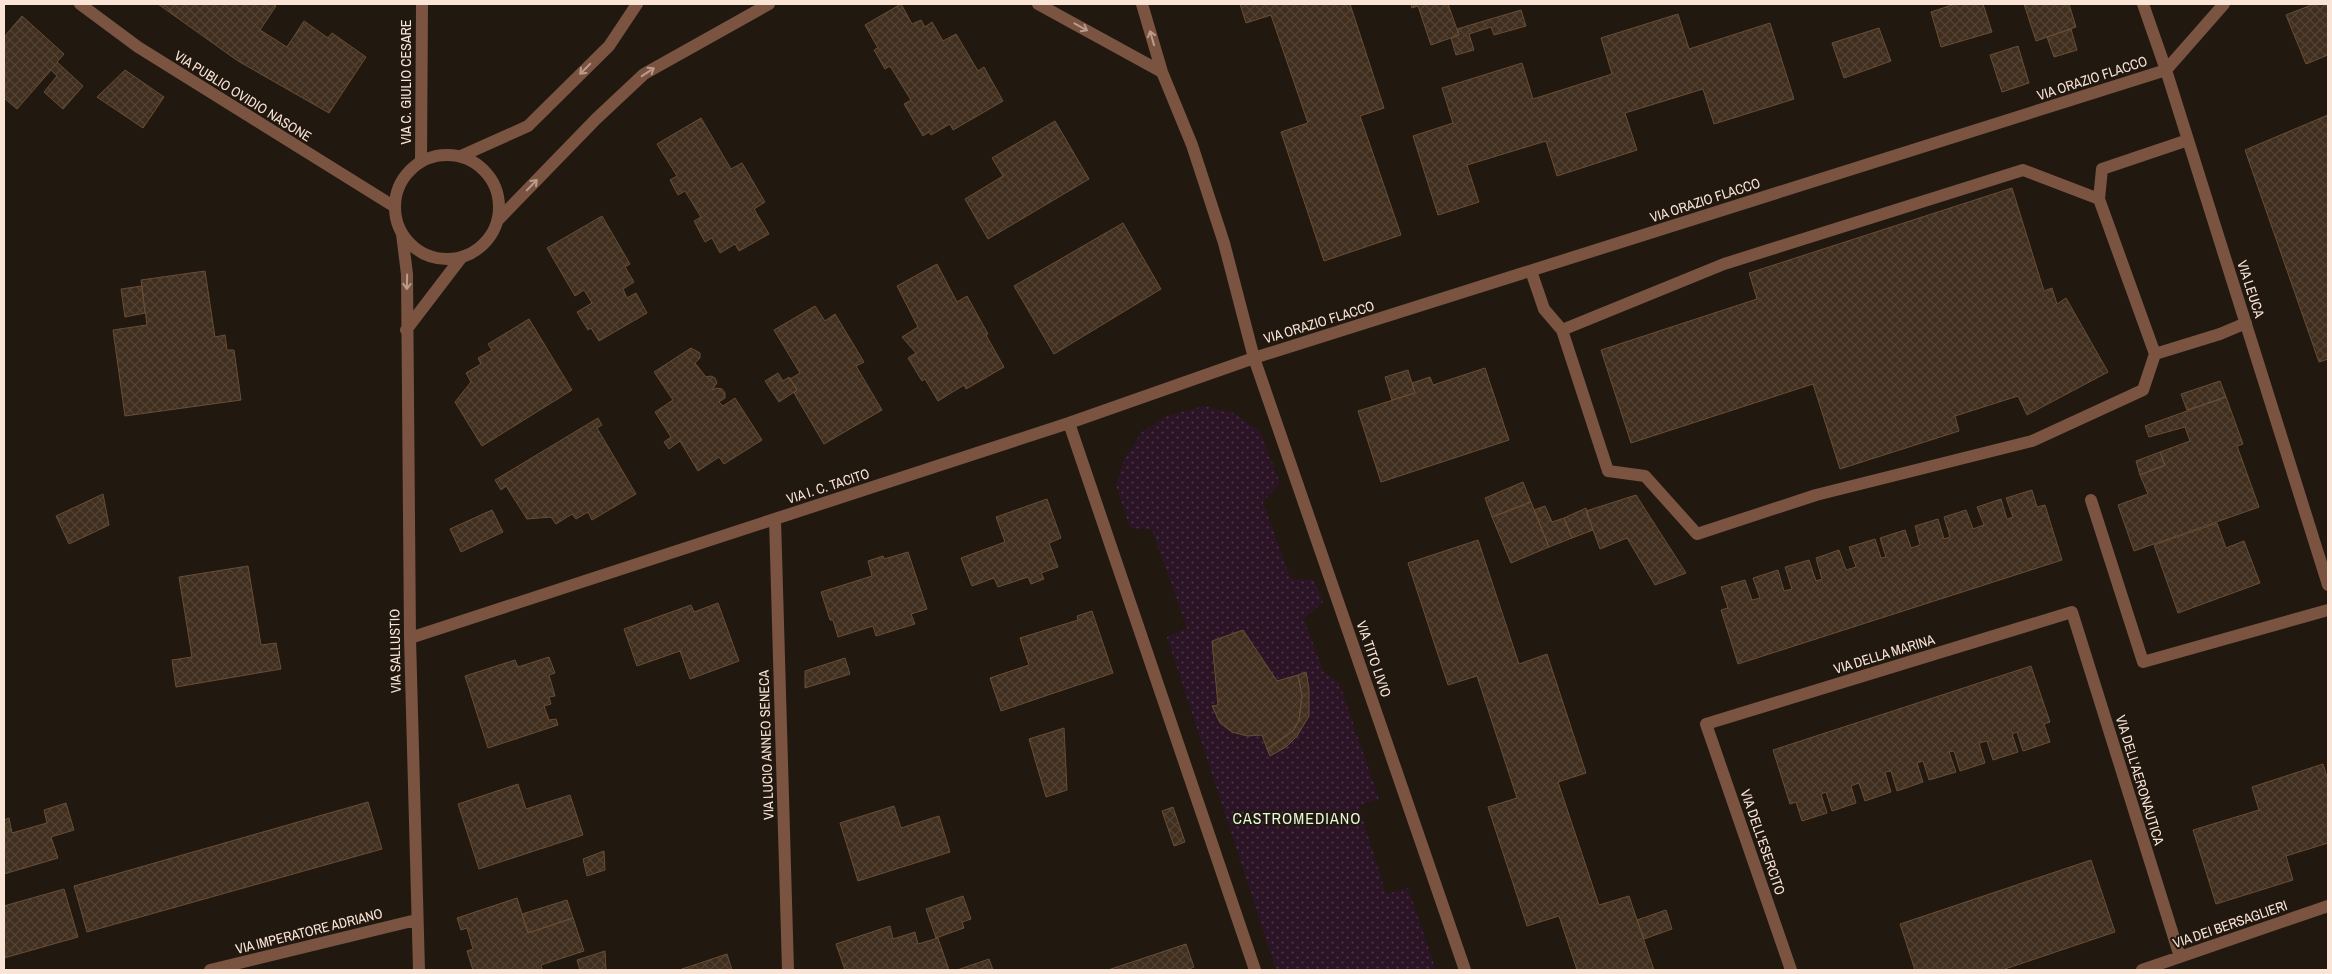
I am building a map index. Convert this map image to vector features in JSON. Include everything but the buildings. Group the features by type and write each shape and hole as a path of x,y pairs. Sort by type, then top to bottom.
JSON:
{"street":[{"name":"VIA PUBLIO OVIDIO NASONE","path":"80,4 138,47 395,207"},
{"name":"VIA C. GIULIO CESARE","path":"421,161 422,4"},
{"path":"461,156 528,126 609,46 638,4"},
{"path":"498,220 596,119 644,74 769,4"},
{"path":"1038,4 1162,72"},
{"name":"VIA TITO LIVIO","path":"1142,4 1162,72 1192,145 1224,243 1254,358 1465,970"},
{"name":"VIA LEUCA","path":"2143,4 2166,70 2328,585"},
{"path":"2166,70 2224,4"},
{"name":"VIA ORAZIO FLACCO","path":"1254,358 2166,70"},
{"path":"1531,271 1544,308 1562,330 1608,471 1645,476 1697,534 1816,495 2032,441 2143,390 2155,354 2099,199 2102,169 2188,140"},
{"path":"447,154 461,156 474,161 493,181 498,194 500,208 498,220 493,234 474,252 461,258 434,258 410,244 402,234 396,220 396,194 410,170 421,161 447,154"},
{"path":"1562,330 1724,264 2023,170 2099,199"},
{"name":"VIA SALLUSTIO","path":"402,234 407,274 410,638 416,920 419,970"},
{"path":"406,330 461,258"},
{"path":"2155,354 2246,324"},
{"name":"VIA I. C. TACITO","path":"410,638 1069,422 1254,358"},
{"path":"1069,422 1255,970"},
{"path":"2091,500 2143,662 2328,610"},
{"name":"VIA LUCIO ANNEO SENECA","path":"775,519 788,970"},
{"name":"VIA DELLA MARINA","path":"1706,724 2072,612"},
{"name":"VIA DELL'AERONAUTICA","path":"2072,612 2180,957"},
{"name":"VIA DELL'ESERCITO","path":"1706,724 1791,970"},
{"name":"VIA DEI BERSAGLIERI","path":"2142,970 2328,906"},
{"name":"VIA IMPERATORE ADRIANO","path":"210,970 416,920"}],"shaded area":[{"path":"1204,406 1234,413 1260,431 1280,483 1263,502 1291,579 1314,580 1323,602 1304,619 1324,673 1339,682 1379,799 1359,806 1386,894 1408,888 1436,970 1276,970 1167,637 1187,628 1152,530 1130,528 1116,485 1125,457 1142,432 1167,416"}],"district":[{"name":"CASTROMEDIANO","path":"1297,818"}]}
